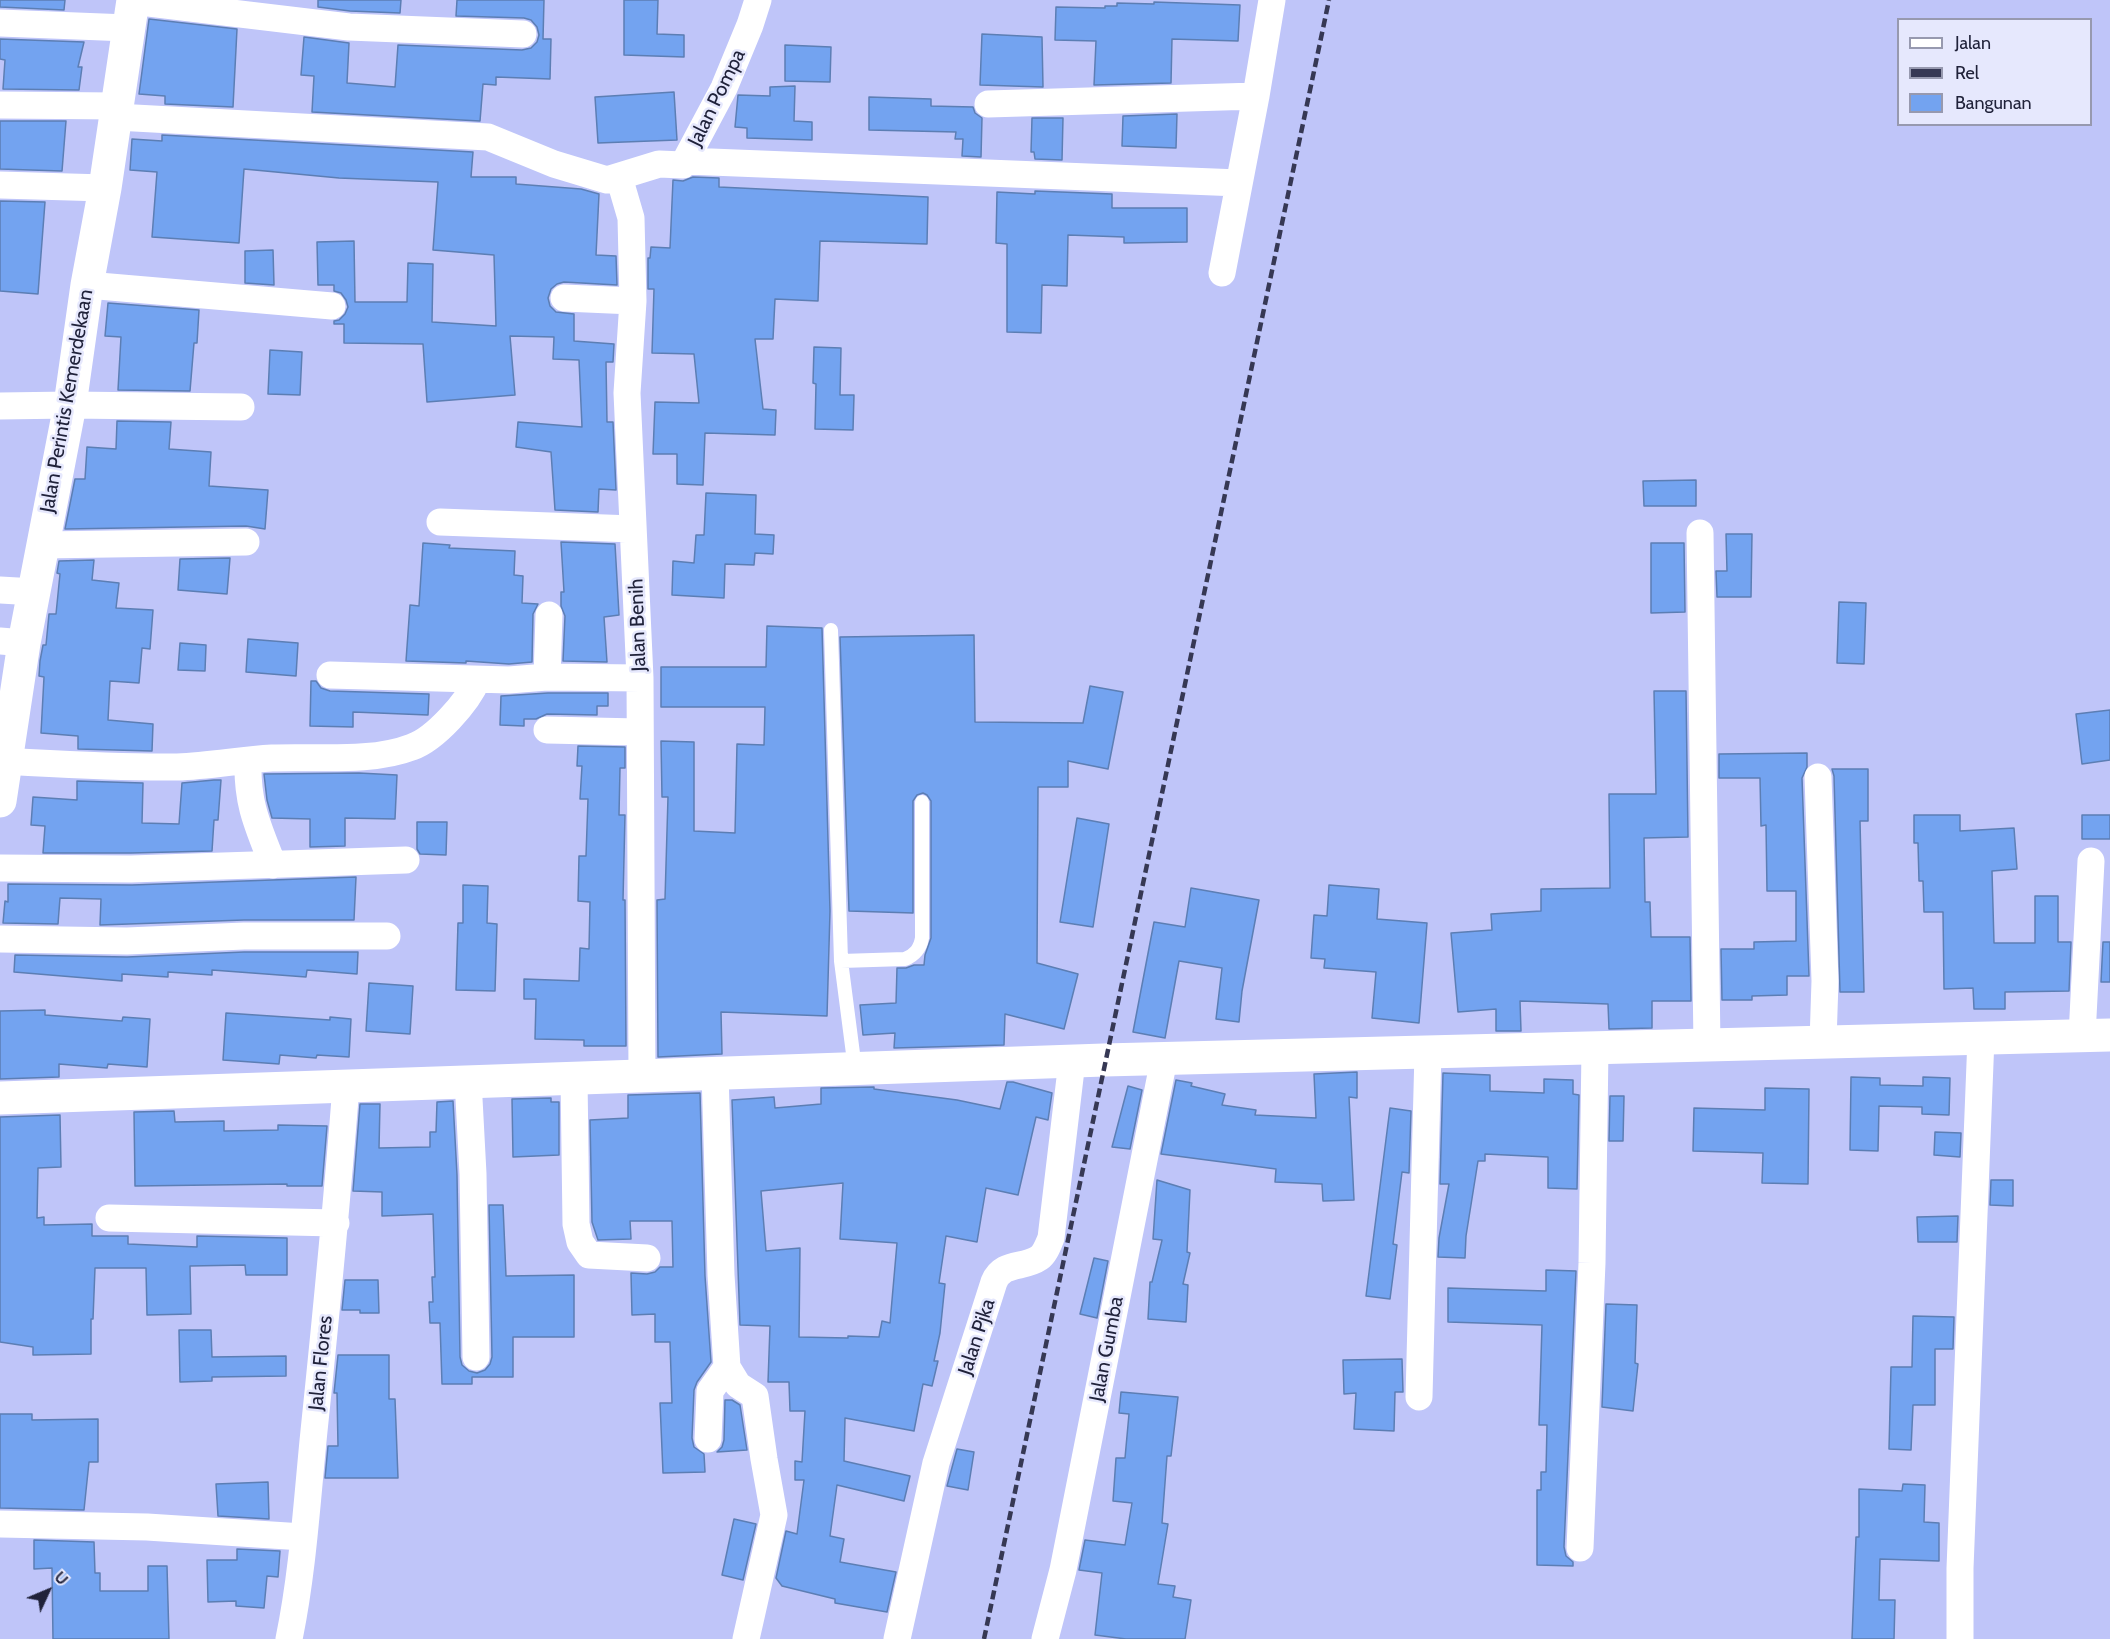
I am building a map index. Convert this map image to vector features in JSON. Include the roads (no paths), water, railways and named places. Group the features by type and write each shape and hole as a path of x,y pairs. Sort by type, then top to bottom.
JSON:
{"street":[{"name":"Jalan Pompa","path":"619,177 659,164 683,165 728,78 758,0"},
{"path":"1222,273 1272,0"},
{"path":"0,23 131,10 349,27 523,34"},
{"name":"Jalan Perintis Kemerdekaan","path":"0,801 12,642 35,592 70,405 131,10"},
{"path":"988,104 1256,96"},
{"path":"0,105 116,111 488,138 582,174 607,180 619,177"},
{"path":"686,161 1239,183"},
{"name":"Jalan Benih","path":"619,177 631,218 633,301 627,393 640,678 642,1076"},
{"path":"0,185 105,188"},
{"path":"87,285 332,306"},
{"path":"564,298 633,301"},
{"path":"0,406 241,407"},
{"path":"440,522 633,529"},
{"path":"1700,533 1707,1046"},
{"path":"42,545 246,542"},
{"path":"0,590 35,592"},
{"path":"547,677 549,615"},
{"path":"330,675 477,680 547,677 640,678"},
{"path":"3,761 176,767 248,762 271,758 338,758 390,753 414,747 434,734 467,699 477,680"},
{"path":"546,730 639,732"},
{"path":"248,762 250,801 273,865"},
{"path":"1818,777 1825,981 1823,1042"},
{"path":"0,868 131,868 406,860"},
{"path":"0,1098 468,1080 1164,1059 2096,1035 2091,861"},
{"path":"0,939 127,941 244,936 387,936"},
{"path":"1960,1639 1960,1568 1981,1038"},
{"path":"1580,1548 1592,1263 1595,1048"},
{"path":"1419,1397 1428,1052"},
{"name":"Jalan Gumba","path":"1045,1639 1063,1570 1164,1059"},
{"name":"Jalan Pjka","path":"897,1639 936,1463 994,1282 1008,1267 1040,1258 1051,1238 1072,1062"},
{"path":"715,1073 727,1367 738,1385 755,1396 774,1515 746,1639"},
{"path":"574,1078 576,1224 580,1242 589,1255 647,1258"},
{"path":"468,1080 473,1174 476,1357"},
{"name":"Jalan Flores","path":"289,1639 295,1610 336,1223 346,1086"},
{"path":"109,1218 336,1223"},
{"path":"708,1439 710,1391 727,1367"},
{"path":"0,1524 147,1527 303,1537"}],"lane":[{"path":"831,630 841,961 855,1069"},
{"path":"841,961 905,959 912,956 920,946 922,938 922,802"}],"railway":[{"path":"984,1639 1329,0"}]}
